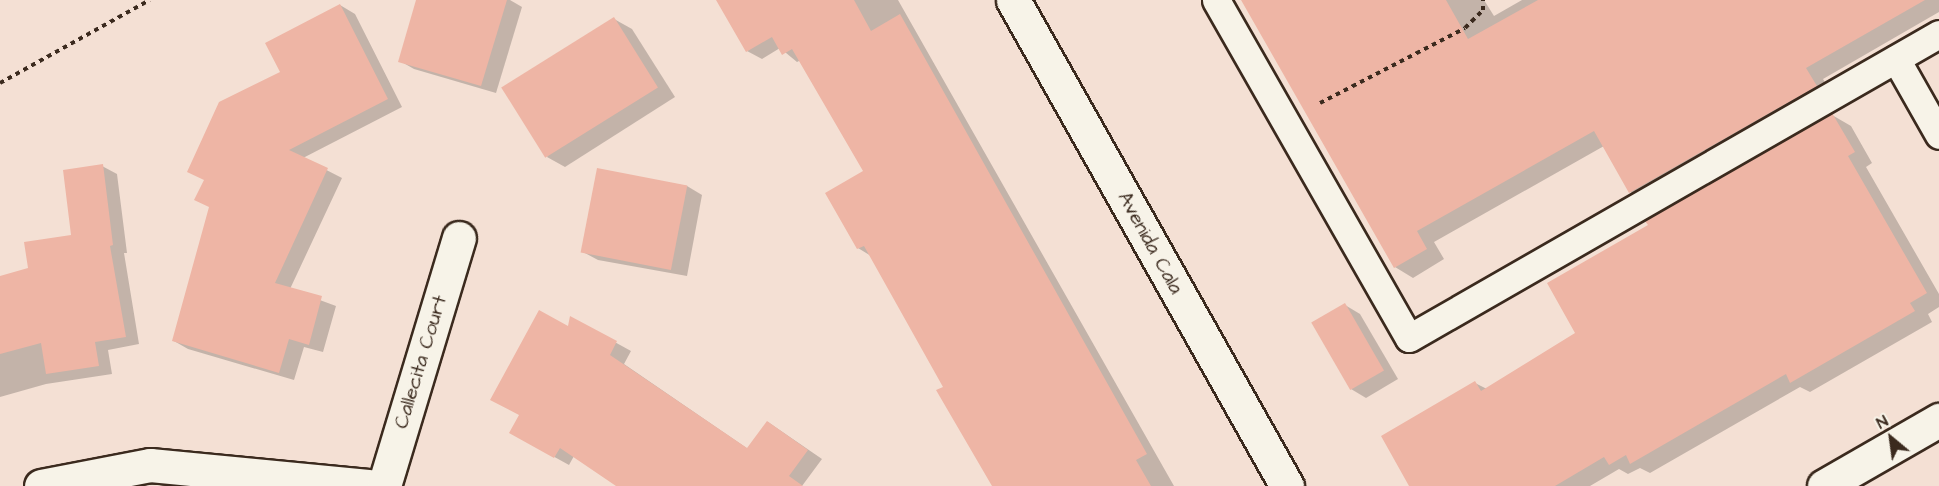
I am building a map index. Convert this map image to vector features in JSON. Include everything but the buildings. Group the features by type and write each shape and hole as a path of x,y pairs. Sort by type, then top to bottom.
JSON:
{"street":[{"name":"Avenida Cala","path":"1013,0 1287,486"},
{"name":"Callecita Court","path":"384,486 459,238"},
{"path":"1824,486 1939,420"},
{"path":"41,486 150,465 368,486"}],"lane":[{"path":"1216,0 1408,338 1939,34"},
{"path":"1896,59 1939,135"}],"path":[{"path":"0,83 150,0"},
{"path":"1285,122 1465,28 1483,10 1483,0"}]}
